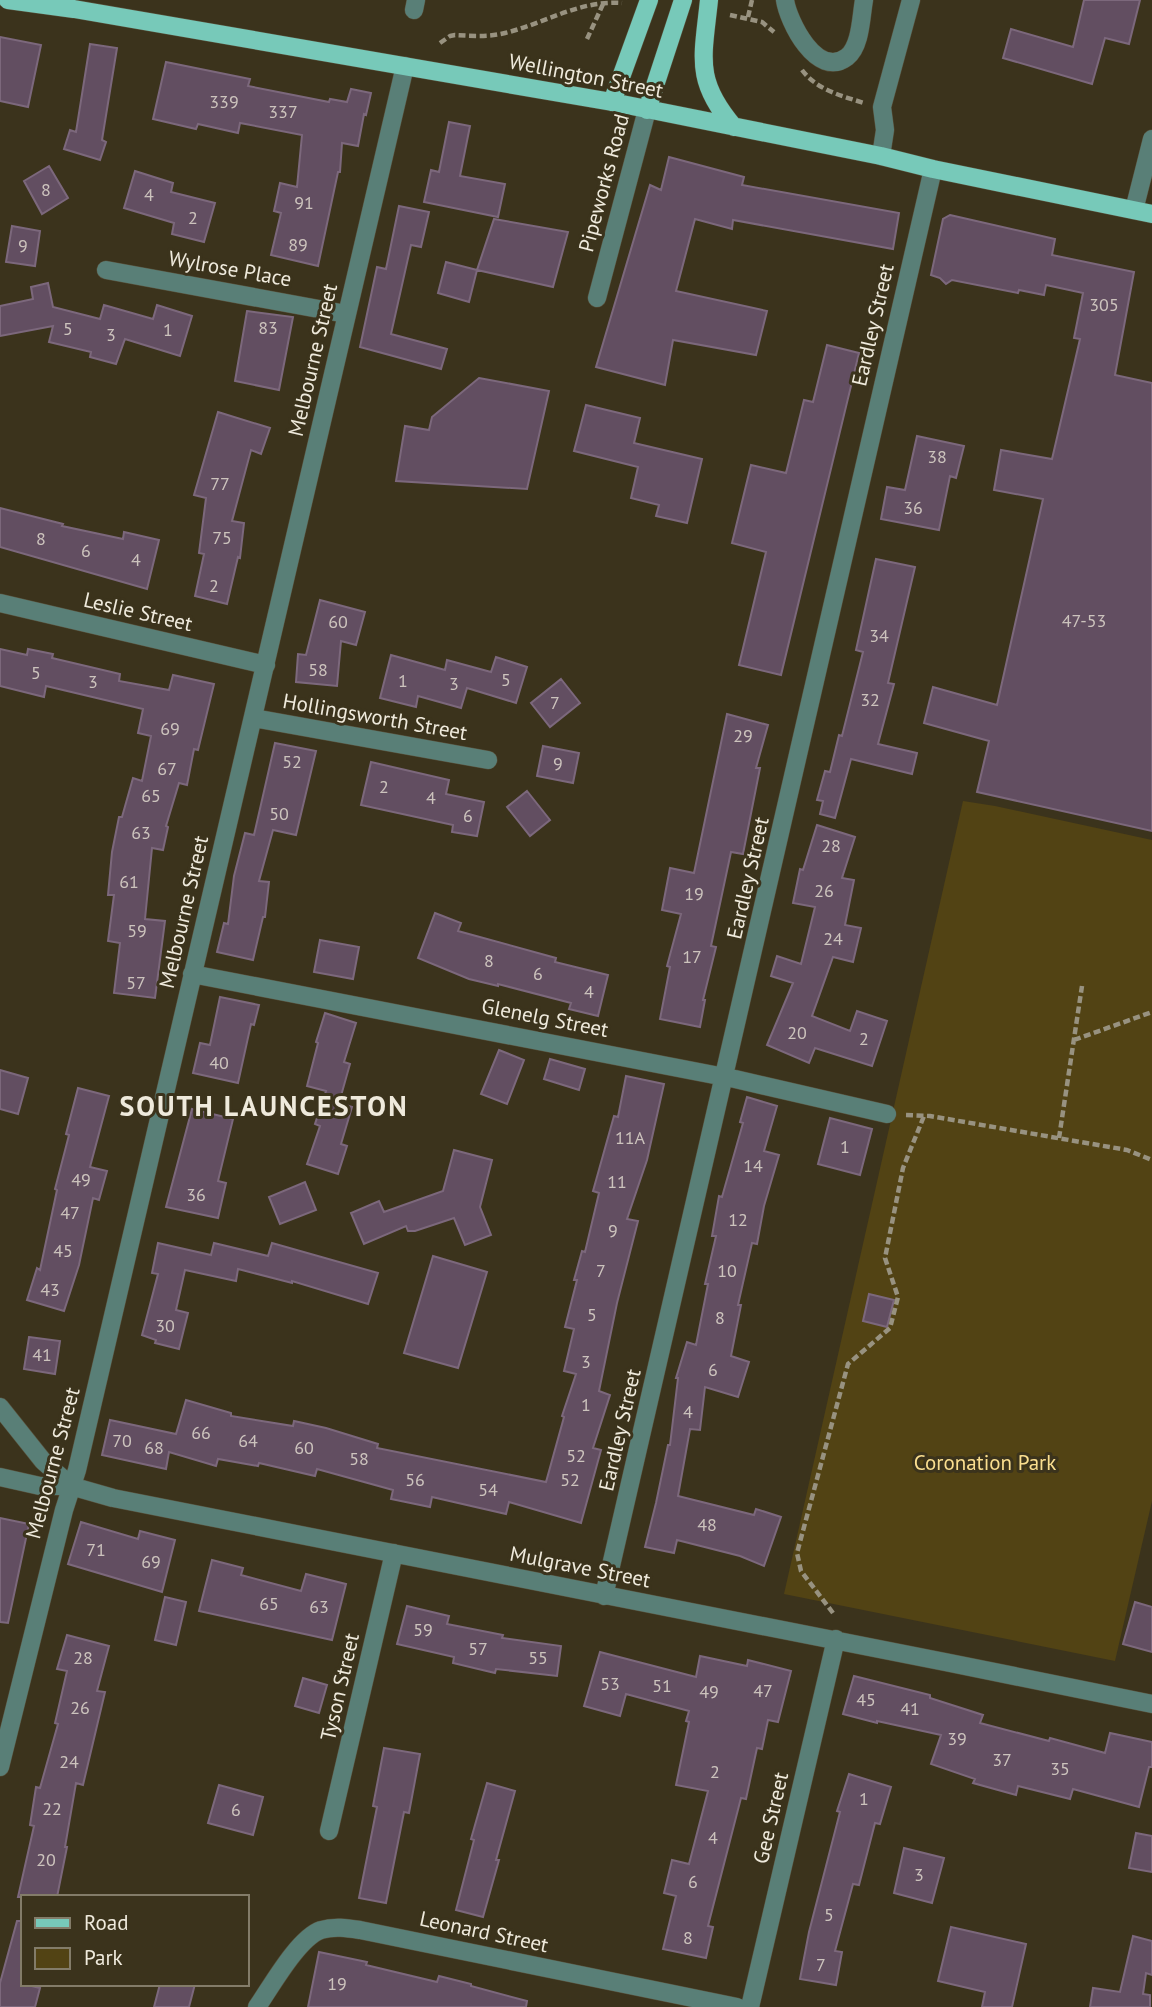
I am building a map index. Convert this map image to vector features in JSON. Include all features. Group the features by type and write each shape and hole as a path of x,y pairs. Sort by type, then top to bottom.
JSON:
{"main road":[{"name":"Wellington Street","path":"8,0 69,5 612,102 1143,212"},
{"name":"Pipeworks Road","path":"612,102 649,0"},
{"name":"Pipeworks Road","path":"647,110 683,0"},
{"path":"709,0 703,51 706,85 719,109 734,127"}],"street":[{"path":"785,0 789,18 807,47 819,58 833,62 847,57 856,44 864,0"},
{"path":"881,156 885,130 882,107 911,0"},
{"name":"Melbourne Street","path":"0,1767 77,1470 405,66"},
{"name":"Pipeworks Road","path":"597,298 647,110"},
{"path":"1143,212 1152,139"},
{"name":"Eardley Street","path":"604,1596 933,169"},
{"name":"Wylrose Place","path":"106,270 346,314"},
{"name":"Leslie Street","path":"0,603 266,664"},
{"name":"Hollingsworth Street","path":"254,718 488,761"},
{"name":"Glenelg Street","path":"192,974 725,1077 887,1114"},
{"path":"0,1407 43,1461 71,1486"},
{"name":"Mulgrave Street","path":"0,1477 40,1486 71,1486 107,1497 835,1639 1152,1704"},
{"name":"Tyson Street","path":"329,1831 394,1553"},
{"name":"Gee Street","path":"750,2007 835,1639"},
{"name":"Leonard Street","path":"257,2007 304,1944 318,1931 337,1927 374,1932 737,2007"}],"path":[{"path":"730,15 748,18 752,0"},
{"path":"587,39 604,2"},
{"path":"440,43 455,35 502,34 570,9 604,2 622,3"},
{"path":"1059,1138 1082,986"},
{"path":"1074,1040 1152,1012"},
{"path":"887,1114 924,1116 1059,1138 1127,1150 1152,1160"},
{"path":"833,1613 801,1571 797,1553 848,1364 890,1328 898,1297 885,1258 903,1168 924,1116"}],"green space":[{"name":"Coronation Park","path":"963,801 1152,840 1152,1501 1115,1661 784,1594"}],"building":[{"path":"1084,0 1140,0 1129,44 1105,38 1092,84 1003,58 1011,29 1073,47"},
{"path":"0,37 41,45 28,107 0,101"},
{"path":"90,44 117,48 102,140 106,142 100,160 64,149 70,130 76,132"},
{"path":"166,62 250,79 248,86 329,102 330,99 347,102 351,89 371,93 358,146 342,143 340,172 318,266 271,255 281,213 274,211 280,183 297,187 302,135 240,123 238,133 198,124 196,129 153,119"},
{"path":"449,122 470,126 460,176 505,184 498,217 424,202 431,170 439,172"},
{"path":"669,157 744,177 742,185 899,213 893,249 733,220 732,229 695,219 676,291 767,311 756,355 673,340 665,385 596,367 650,185 661,190"},
{"path":"49,166 68,198 42,214 24,181"},
{"path":"135,171 173,183 171,192 215,203 204,242 172,234 174,223 124,208"},
{"path":"399,206 429,212 421,247 411,245 391,334 447,349 441,369 360,347 377,267 386,269"},
{"path":"950,215 1055,239 1052,255 1134,272 1115,375 1152,383 1152,831 977,792 989,741 924,723 933,687 997,705 1043,499 994,490 1001,450 1052,459 1080,339 1074,338 1083,293 1046,285 1044,295 1019,290 1018,293 952,280 946,284 931,275 943,219"},
{"path":"494,219 568,232 553,287 477,270"},
{"path":"12,226 40,231 35,266 6,262"},
{"path":"446,262 477,270 469,302 438,293"},
{"path":"48,283 53,307 100,319 104,305 153,319 157,305 192,316 180,356 125,339 116,364 90,357 91,352 49,342 53,326 0,336 0,306 33,299 31,287"},
{"path":"247,311 293,317 279,390 235,381"},
{"path":"827,345 859,353 781,675 739,665 766,552 732,543 751,465 786,473 804,400 813,402"},
{"path":"479,378 549,391 527,489 396,481 405,426 429,430 432,417"},
{"path":"586,405 640,418 634,443 702,459 687,523 656,516 659,505 631,498 638,467 574,451"},
{"path":"218,412 270,428 261,454 251,450 232,521 244,523 240,558 238,557 227,604 195,596 204,554 199,553 206,498 194,495"},
{"path":"917,436 964,446 956,478 950,476 939,530 881,519 887,487 905,490"},
{"path":"0,508 63,524 62,526 123,539 124,532 159,540 147,589 0,547"},
{"path":"876,559 915,567 888,683 894,684 878,744 917,753 912,774 851,759 835,818 820,814 823,801 817,800 825,771 830,772 839,735 842,736 863,652 856,650"},
{"path":"320,600 365,612 356,645 341,641 337,686 296,682 298,654 306,655"},
{"path":"0,649 27,655 28,649 53,654 52,658 120,674 119,681 169,690 173,675 214,684 198,750 194,749 187,785 179,783 166,826 168,827 163,850 152,848 145,919 165,921 155,998 114,993 120,943 108,941 114,895 108,895 119,817 122,817 133,778 142,781 151,736 138,733 143,709 46,686 44,697 0,686"},
{"path":"391,655 445,670 447,660 491,672 496,657 527,667 516,703 467,688 461,708 418,696 416,707 380,698"},
{"path":"561,679 580,703 550,727 531,703"},
{"path":"727,714 768,725 756,768 760,768 743,854 731,852 711,946 716,947 703,1000 700,1027 660,1019 670,967 667,966 681,914 662,910 670,868 694,873"},
{"path":"275,743 316,751 296,835 273,830 259,881 269,882 265,917 253,960 217,952 224,923 228,924 234,876 245,833 254,835"},
{"path":"543,746 579,753 573,783 537,776"},
{"path":"371,762 449,780 446,794 484,802 477,836 452,832 453,825 361,805"},
{"path":"527,791 550,820 530,836 507,807"},
{"path":"817,825 855,837 842,878 854,880 845,925 861,928 853,962 833,957 812,1016 850,1031 857,1011 887,1021 872,1066 815,1048 809,1063 767,1045 793,983 771,976 777,956 801,964 815,907 793,903 800,869 803,870"},
{"path":"435,913 461,923 458,931 556,958 555,962 608,975 598,1016 569,1009 571,1003 469,979 418,958"},
{"path":"320,940 359,947 353,979 314,972"},
{"path":"220,997 259,1005 254,1025 251,1024 238,1083 193,1073 200,1043 210,1045"},
{"path":"325,1013 356,1023 344,1062 350,1064 339,1103 352,1107 341,1144 347,1146 338,1174 307,1164 320,1126 315,1124 326,1091 307,1086"},
{"path":"499,1050 524,1060 507,1104 481,1094"},
{"path":"550,1059 585,1069 579,1090 544,1079"},
{"path":"0,1070 28,1078 18,1114 0,1109"},
{"path":"626,1076 664,1084 647,1160 627,1219 638,1221 617,1303 599,1391 610,1395 593,1448 601,1450 581,1523 509,1502 506,1514 432,1497 430,1507 391,1499 393,1490 317,1469 315,1476 259,1463 258,1466 218,1459 216,1466 169,1452 166,1469 102,1455 110,1420 176,1434 186,1400 231,1413 231,1416 293,1426 294,1421 378,1444 377,1448 546,1482 564,1417 562,1416 576,1374 564,1371 574,1329 565,1327 577,1280 574,1280 582,1251 585,1252 599,1193 593,1191 614,1116 618,1117"},
{"path":"78,1088 109,1096 90,1167 107,1171 99,1200 93,1198 79,1265 64,1311 27,1300 37,1268 40,1270 57,1190 55,1189 69,1135 66,1134"},
{"path":"747,1097 777,1106 764,1151 779,1155 764,1206 757,1244 752,1243 738,1305 741,1305 731,1356 749,1362 738,1397 705,1387 700,1430 690,1429 678,1496 754,1515 756,1509 781,1517 764,1566 740,1556 677,1540 674,1553 645,1547 670,1445 676,1378 687,1342 696,1345 708,1284 705,1284 716,1236 712,1236 719,1196 722,1197 743,1123 740,1122"},
{"path":"192,1109 233,1119 218,1181 226,1183 218,1218 166,1207"},
{"path":"830,1118 872,1129 860,1175 818,1164"},
{"path":"454,1150 492,1160 480,1207 491,1235 465,1245 454,1218 415,1231 408,1231 406,1226 364,1244 351,1213 379,1201 384,1212 443,1191"},
{"path":"305,1182 316,1210 280,1224 269,1197"},
{"path":"158,1243 211,1255 214,1243 268,1256 272,1243 378,1273 368,1304 292,1281 238,1269 236,1281 185,1270 176,1310 188,1313 179,1349 155,1343 156,1340 142,1335 158,1274 152,1273"},
{"path":"433,1256 487,1272 458,1368 404,1353"},
{"path":"869,1294 894,1300 887,1327 863,1321"},
{"path":"29,1337 60,1341 55,1374 24,1369"},
{"path":"0,1518 29,1524 8,1623 0,1622"},
{"path":"81,1522 138,1539 140,1531 175,1540 162,1592 68,1564"},
{"path":"212,1560 243,1568 241,1575 301,1591 306,1574 346,1584 332,1640 199,1611"},
{"path":"165,1597 186,1602 176,1645 155,1640"},
{"path":"1135,1602 1152,1607 1152,1652 1123,1644"},
{"path":"407,1606 449,1616 447,1624 503,1635 502,1638 561,1646 557,1676 496,1669 495,1673 453,1663 454,1657 397,1644"},
{"path":"67,1635 109,1646 97,1691 105,1692 83,1785 76,1783 57,1895 18,1897 34,1826 30,1825 36,1787 40,1788 58,1724 55,1723 67,1671 57,1669"},
{"path":"600,1652 696,1677 700,1656 747,1666 748,1660 791,1671 778,1722 768,1720 762,1749 757,1748 746,1799 741,1798 708,1926 713,1927 706,1958 663,1949 676,1896 664,1893 672,1860 689,1864 708,1791 676,1785 689,1711 626,1694 620,1716 584,1706"},
{"path":"854,1676 930,1695 930,1698 983,1715 980,1723 1049,1741 1050,1738 1105,1753 1110,1733 1152,1742 1152,1767 1149,1767 1139,1807 1073,1789 1070,1799 1018,1786 1016,1795 973,1783 975,1779 931,1764 941,1735 843,1714"},
{"path":"303,1678 327,1685 319,1713 295,1706"},
{"path":"384,1748 420,1754 409,1813 404,1812 386,1903 359,1898 377,1807 373,1806"},
{"path":"849,1774 891,1787 880,1824 875,1823 859,1885 853,1884 835,1951 842,1952 836,1985 800,1979 809,1932 840,1812 837,1811"},
{"path":"487,1783 515,1791 483,1917 456,1910 474,1840 471,1839"},
{"path":"219,1785 263,1797 253,1835 208,1823"},
{"path":"1136,1833 1152,1836 1152,1872 1129,1868"},
{"path":"904,1848 944,1858 932,1903 894,1893"},
{"path":"17,1921 21,1921 21,1986 40,1988 35,2007 0,2007 0,1983"},
{"path":"951,1927 1026,1944 1012,2007 982,2007 985,1992 938,1981"},
{"path":"1133,1936 1152,1941 1152,1975 1146,1973 1143,1994 1150,1995 1150,2007 1090,2007 1093,1988 1120,1992"},
{"path":"319,1952 367,1962 366,1965 437,1982 439,1976 471,1984 527,2001 526,2007 308,2007"},
{"path":"159,1986 194,1986 189,2007 154,2007"}],"district":[{"name":"SOUTH LAUNCESTON","path":"264,1106"}]}
